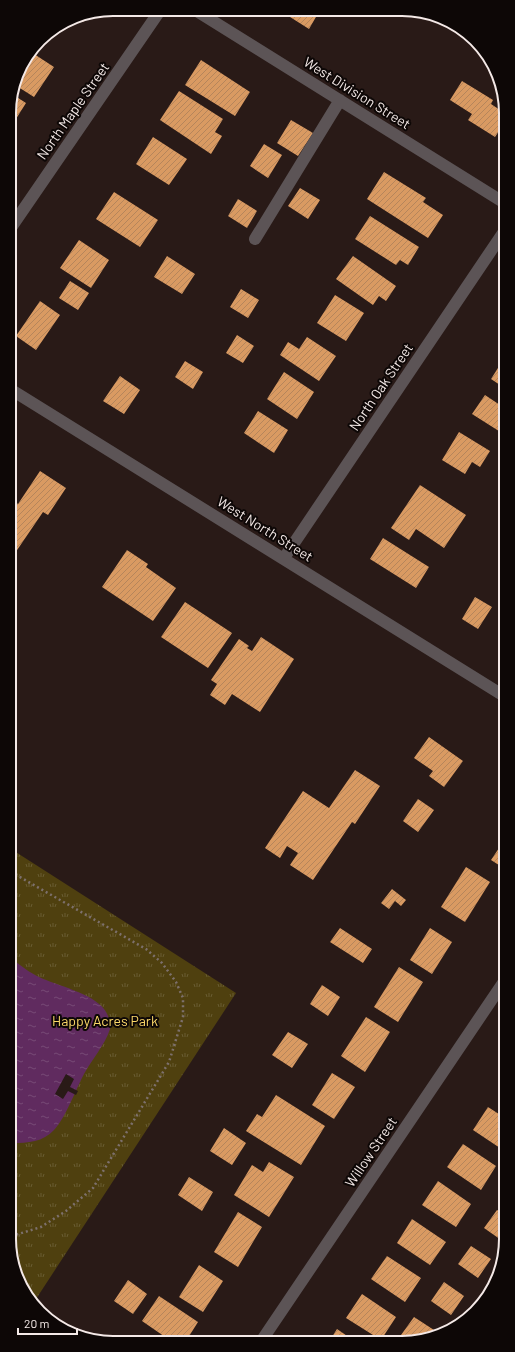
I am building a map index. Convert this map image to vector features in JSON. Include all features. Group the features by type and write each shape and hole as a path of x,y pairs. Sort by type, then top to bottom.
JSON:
{"street":[{"name":"North Maple Street","path":"16,220 157,16"},
{"name":"West Division Street","path":"204,16 499,199"},
{"path":"255,239 340,100"},
{"name":"North Oak Street","path":"284,558 499,239"},
{"name":"West North Street","path":"16,393 499,693"},
{"name":"Willow Street","path":"265,1336 499,989"}],"path":[{"path":"16,875 146,949 162,963 176,982 183,998 184,1008 182,1025 169,1062 93,1188 66,1211 40,1227 16,1235"}],"green space":[{"name":"Happy Acres Park","path":"16,852 236,993 36,1298 23,1276 19,1264 16,1239"}],"water":[{"path":"16,962 36,975 83,994 99,1003 108,1016 110,1024 110,1029 105,1041 84,1074 58,1125 45,1137 24,1143 16,1143"}],"pier":[{"path":"66,1074 74,1079 70,1087 78,1091 76,1095 68,1091 63,1099 55,1094"}],"building":[{"path":"288,16 317,16 309,29"},
{"path":"35,55 54,67 34,97 19,88 23,76"},
{"path":"201,60 250,92 235,116 185,85"},
{"path":"462,81 493,100 491,104 499,109 499,113 499,131 495,137 468,120 472,114 450,100"},
{"path":"179,91 223,119 215,132 222,136 211,154 160,120"},
{"path":"17,97 26,103 16,119"},
{"path":"291,120 313,133 298,156 277,143"},
{"path":"153,137 187,159 169,185 136,164"},
{"path":"264,144 282,155 268,178 250,166"},
{"path":"384,172 426,198 423,202 443,215 428,238 367,199"},
{"path":"300,188 320,200 308,219 288,206"},
{"path":"114,192 158,220 140,247 96,219"},
{"path":"238,199 257,211 247,228 228,216"},
{"path":"370,216 419,247 408,265 400,260 396,265 355,239"},
{"path":"79,240 109,260 91,288 60,268"},
{"path":"167,256 195,274 182,294 154,277"},
{"path":"353,256 396,286 386,301 379,296 373,305 336,279"},
{"path":"70,281 89,293 78,310 59,298"},
{"path":"241,289 259,300 248,318 230,307"},
{"path":"335,295 364,313 346,341 317,323"},
{"path":"40,301 60,315 36,350 16,336"},
{"path":"237,335 254,346 243,363 226,353"},
{"path":"307,337 336,356 319,381 280,355 288,342 299,349"},
{"path":"185,361 203,372 193,389 175,377"},
{"path":"499,366 499,384 491,379"},
{"path":"284,372 314,392 297,419 267,399"},
{"path":"120,376 140,390 124,414 103,401"},
{"path":"485,395 499,404 499,431 472,414"},
{"path":"258,411 288,430 274,453 244,433"},
{"path":"459,432 490,451 480,467 472,462 465,474 442,460"},
{"path":"40,471 66,488 48,515 43,512 16,552 16,502 18,504"},
{"path":"420,485 466,515 444,548 416,529 409,540 391,528"},
{"path":"383,538 429,567 416,588 370,559"},
{"path":"127,550 148,564 146,567 176,588 153,621 102,587"},
{"path":"475,597 492,607 478,629 462,619"},
{"path":"185,602 232,633 208,668 161,637"},
{"path":"261,637 294,659 260,712 232,694 225,705 210,695 217,684 211,680 239,639 249,646 247,648 252,651"},
{"path":"429,737 463,761 444,787 429,776 433,771 414,758"},
{"path":"355,770 380,786 355,824 352,822 313,880 290,865 298,853 287,846 280,858 265,848 303,791 329,808"},
{"path":"418,799 434,810 418,832 403,821"},
{"path":"499,848 499,865 491,860"},
{"path":"466,867 490,882 465,922 441,907"},
{"path":"392,889 406,900 401,906 395,901 389,909 381,903"},
{"path":"340,928 372,949 363,963 330,942"},
{"path":"430,928 452,942 432,974 410,960"},
{"path":"399,967 423,982 398,1022 374,1007"},
{"path":"322,985 340,997 328,1016 310,1004"},
{"path":"366,1017 390,1032 365,1072 341,1056"},
{"path":"288,1032 308,1044 292,1068 272,1055"},
{"path":"332,1073 355,1087 334,1119 312,1105"},
{"path":"276,1095 325,1126 301,1165 246,1131 257,1114 262,1117"},
{"path":"488,1107 499,1114 499,1147 473,1130"},
{"path":"224,1128 246,1143 232,1165 210,1151"},
{"path":"463,1144 496,1166 481,1190 447,1167"},
{"path":"269,1162 294,1177 269,1217 234,1195 252,1165 263,1172"},
{"path":"189,1177 213,1192 202,1211 178,1195"},
{"path":"438,1181 471,1204 456,1227 422,1205"},
{"path":"497,1210 499,1211 499,1238 484,1228"},
{"path":"238,1212 262,1227 238,1267 214,1252"},
{"path":"412,1219 446,1242 430,1265 397,1243"},
{"path":"471,1246 491,1259 478,1278 458,1264"},
{"path":"387,1256 421,1278 405,1302 371,1279"},
{"path":"199,1265 223,1281 203,1312 179,1297"},
{"path":"128,1280 147,1294 133,1314 114,1301"},
{"path":"444,1282 464,1296 451,1315 431,1301"},
{"path":"362,1294 396,1317 384,1336 375,1336 346,1318"},
{"path":"159,1296 198,1322 189,1336 164,1336 142,1321"},
{"path":"414,1317 434,1330 415,1335 401,1335"},
{"path":"337,1329 347,1336 333,1336"}]}
